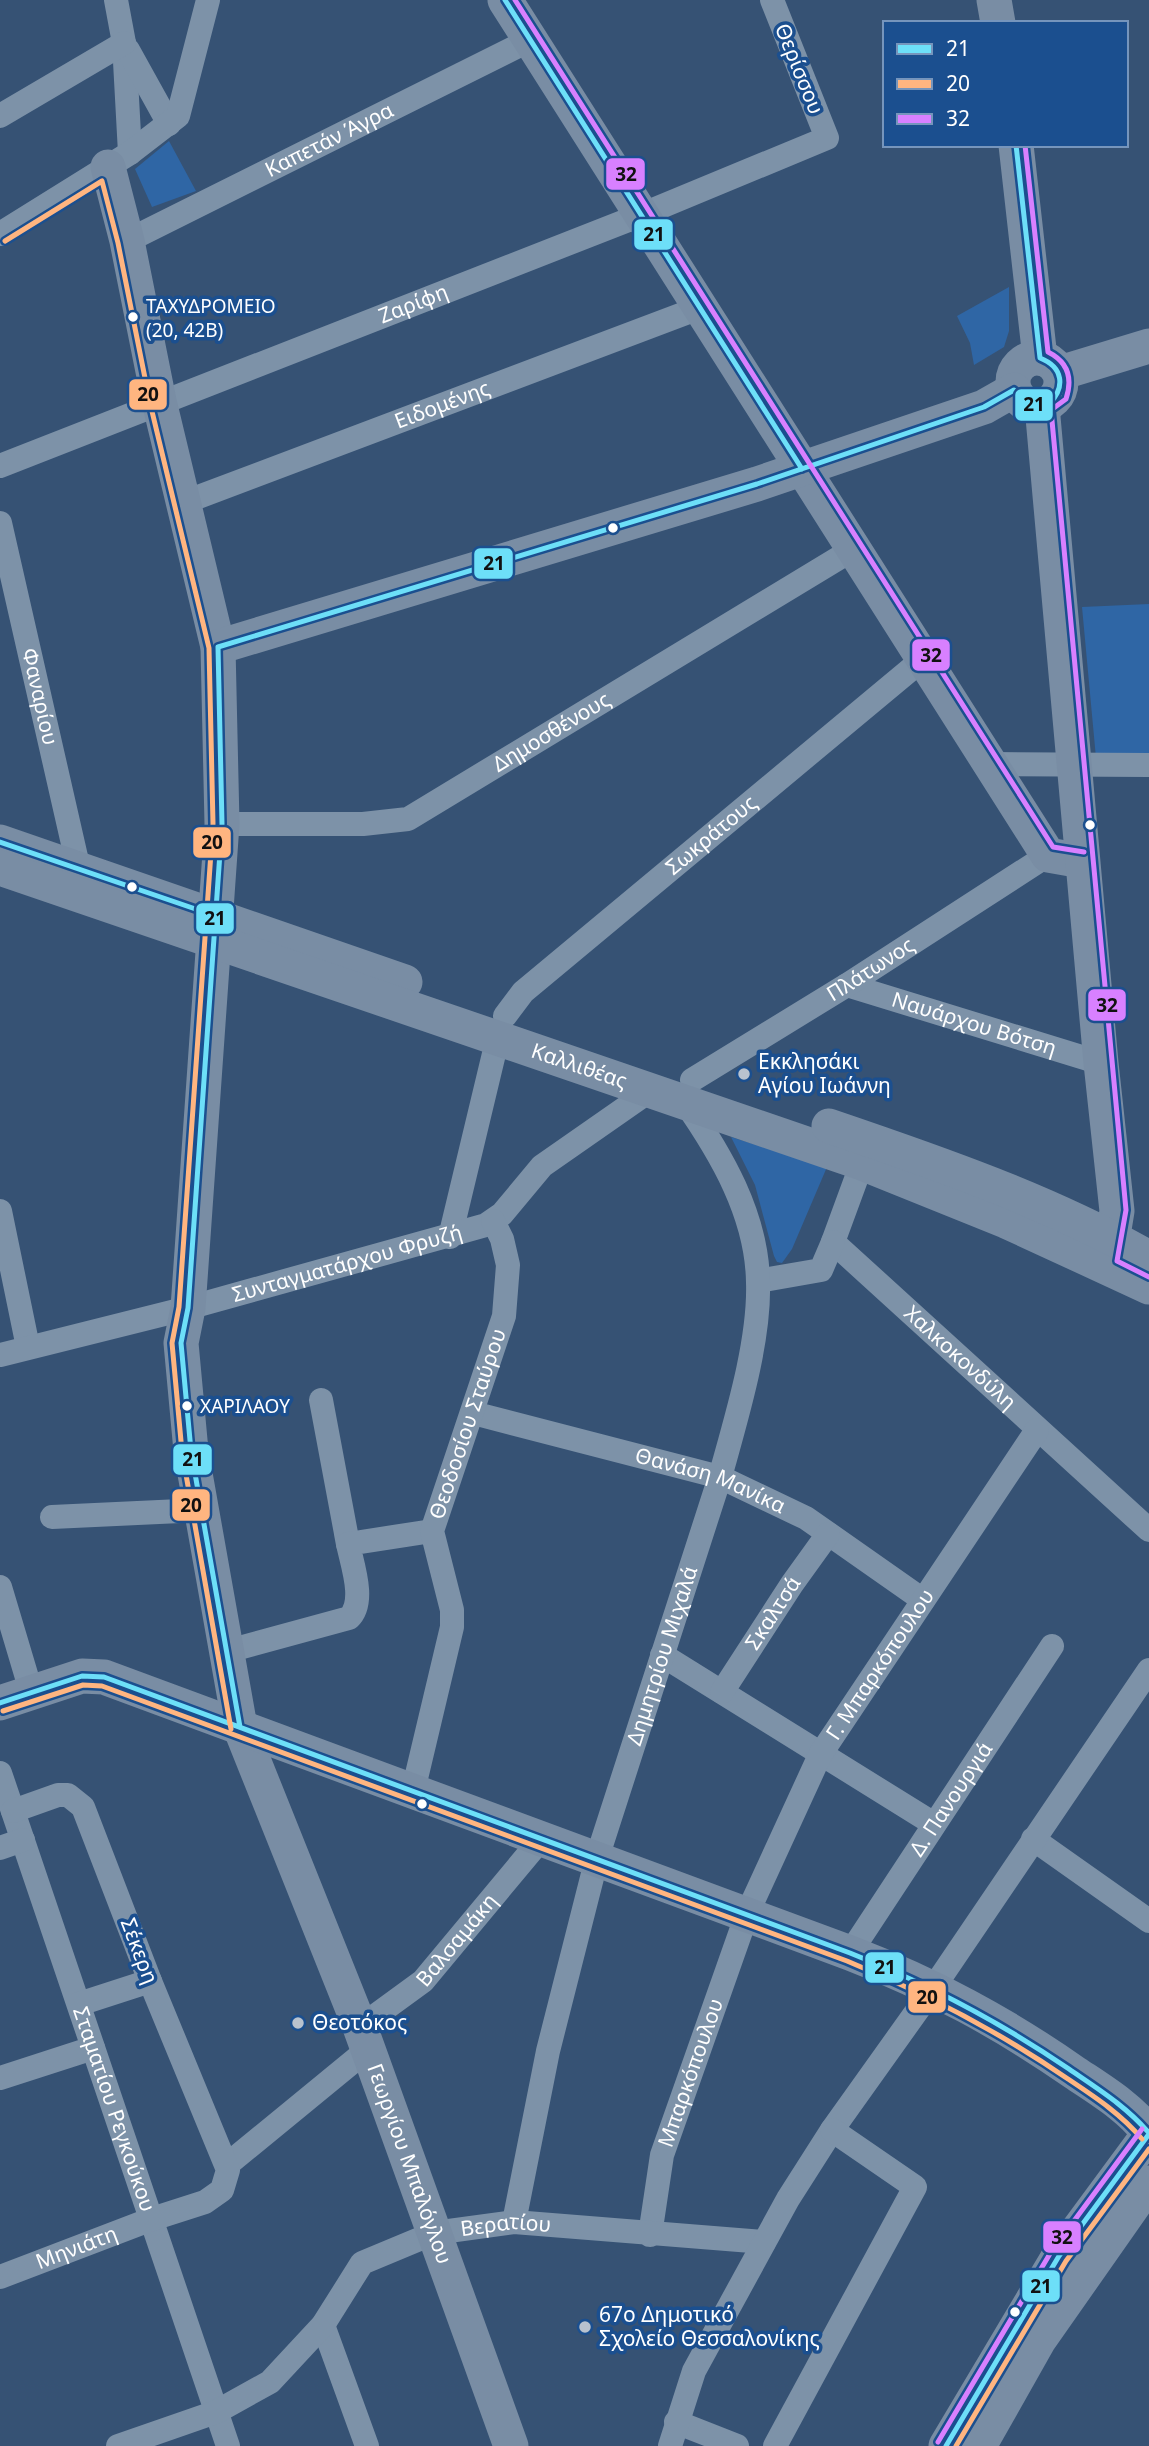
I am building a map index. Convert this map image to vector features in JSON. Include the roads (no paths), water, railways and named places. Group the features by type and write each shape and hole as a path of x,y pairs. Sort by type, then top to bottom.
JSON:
{"street":[{"path":"116,0 124,43 119,160"},
{"path":"0,234 119,160 169,124 182,109 208,0"},
{"path":"505,0 1048,855 1083,861"},
{"name":"Θερίσσου","path":"772,0 827,138"},
{"path":"993,0 998,21"},
{"name":"Καπετάν Άγρα","path":"127,241 530,40"},
{"path":"0,116 124,43"},
{"path":"124,43 169,124"},
{"name":"Ζαρίφη","path":"0,466 159,401 641,215 827,138"},
{"path":"218,647 802,469 984,407 1059,394 1050,365 1016,147"},
{"name":"Γεωργίου Μπαλόγλου","path":"119,160 127,241 159,401 218,647 222,824 188,1308 181,1343 191,1451 240,1727 364,2039 512,2446"},
{"name":"Ειδομένης","path":"185,502 699,308"},
{"path":"1050,365 1149,346"},
{"path":"1028,398 1074,766 1117,1211 1111,1253"},
{"name":"Φαναρίου","path":"0,523 79,870"},
{"name":"Δημοσθένους","path":"222,824 363,824 408,819 852,550"},
{"name":"Σωκράτους","path":"450,1237 502,1027 523,992 923,659"},
{"path":"991,764 1149,765"},
{"name":"Καλλιθέας","path":"0,842 79,870 214,930"},
{"name":"Πλάτωνος","path":"688,1090 1048,855"},
{"name":"Καλλιθέας","path":"0,868 214,930 688,1090 952,1169 1111,1253 1149,1287"},
{"name":"Ναυάρχου Βότση","path":"847,985 1101,1063"},
{"name":"Καλλιθέας","path":"502,1027 651,1090 688,1090 862,1163 1111,1253 1149,1258"},
{"name":"Συνταγματάρχου Φρυζή","path":"0,1355 188,1308 450,1237 493,1221 542,1166 651,1090"},
{"name":"Δημητρίου Μιχαλά","path":"514,2222 548,2050 597,1858 720,1476 744,1383 758,1281 751,1238 733,1182 688,1090"},
{"path":"758,1281 821,1270 862,1163"},
{"path":"0,1211 28,1347"},
{"name":"Θεοδοσίου Σταύρου","path":"413,1791 452,1627 452,1609 432,1531 473,1412 507,1298 506,1252 493,1221"},
{"name":"Χαλκοκονδύλη","path":"833,1242 1149,1530"},
{"path":"228,1651 339,1622 354,1613 357,1600 321,1400"},
{"name":"Θανάση Μανίκα","path":"473,1412 720,1476 806,1518 923,1600"},
{"name":"Γ. Μπαρκόπουλου","path":"747,1914 820,1755 1037,1430"},
{"path":"52,1517 202,1510"},
{"path":"348,1544 432,1531"},
{"name":"Σκαλτσά","path":"722,1692 828,1534"},
{"path":"0,1587 15,1697 82,1676 104,1677 850,1952 934,1987 1004,2025 1146,2125 1059,2256 946,2446"},
{"name":"Δ. Πανουργιά","path":"850,1952 1052,1646"},
{"path":"662,1655 934,1824"},
{"path":"737,2446 673,2434 702,2355 764,2242 832,2130 934,1987 1149,1670"},
{"path":"265,1788 305,1751"},
{"name":"Σταματίου Ρεγκούκου","path":"0,1773 13,1811 11,1844 79,2004 228,2446"},
{"name":"Σέκερη","path":"13,1811 58,1795 68,1795 83,1807 150,1981 228,2164"},
{"name":"Βαλσαμάκη","path":"364,2039 423,1981 542,1838"},
{"path":"1033,1839 1149,1921"},
{"name":"Μπαρκόπουλου","path":"650,2235 659,2163 747,1914"},
{"path":"79,2004 150,1981"},
{"path":"152,2219 214,2197 227,2181 228,2164 364,2039"},
{"path":"0,2078 93,2048"},
{"path":"775,2446 915,2187 832,2130"},
{"path":"979,2446 1039,2340 1149,2183"},
{"name":"Μηνιάτη","path":"0,2277 152,2219"},
{"name":"Βερατίου","path":"118,2446 216,2412 272,2379 323,2326 362,2263 434,2233 514,2222 650,2235 764,2242"},
{"path":"323,2326 367,2446"}],"place":[{"name":"ΤΑΧΥΔΡΟΜΕΙΟ (20, 42Β)","path":"133,317"},
{"name":"Εκκλησάκι Αγίου Ιωάννη","path":"744,1074"},
{"name":"ΧΑΡΙΛΑΟΥ","path":"187,1406"},
{"name":"Θεοτόκος","path":"298,2023"},
{"name":"67ο Δημοτικό Σχολείο Θεσσαλονίκης","path":"585,2327"}]}
